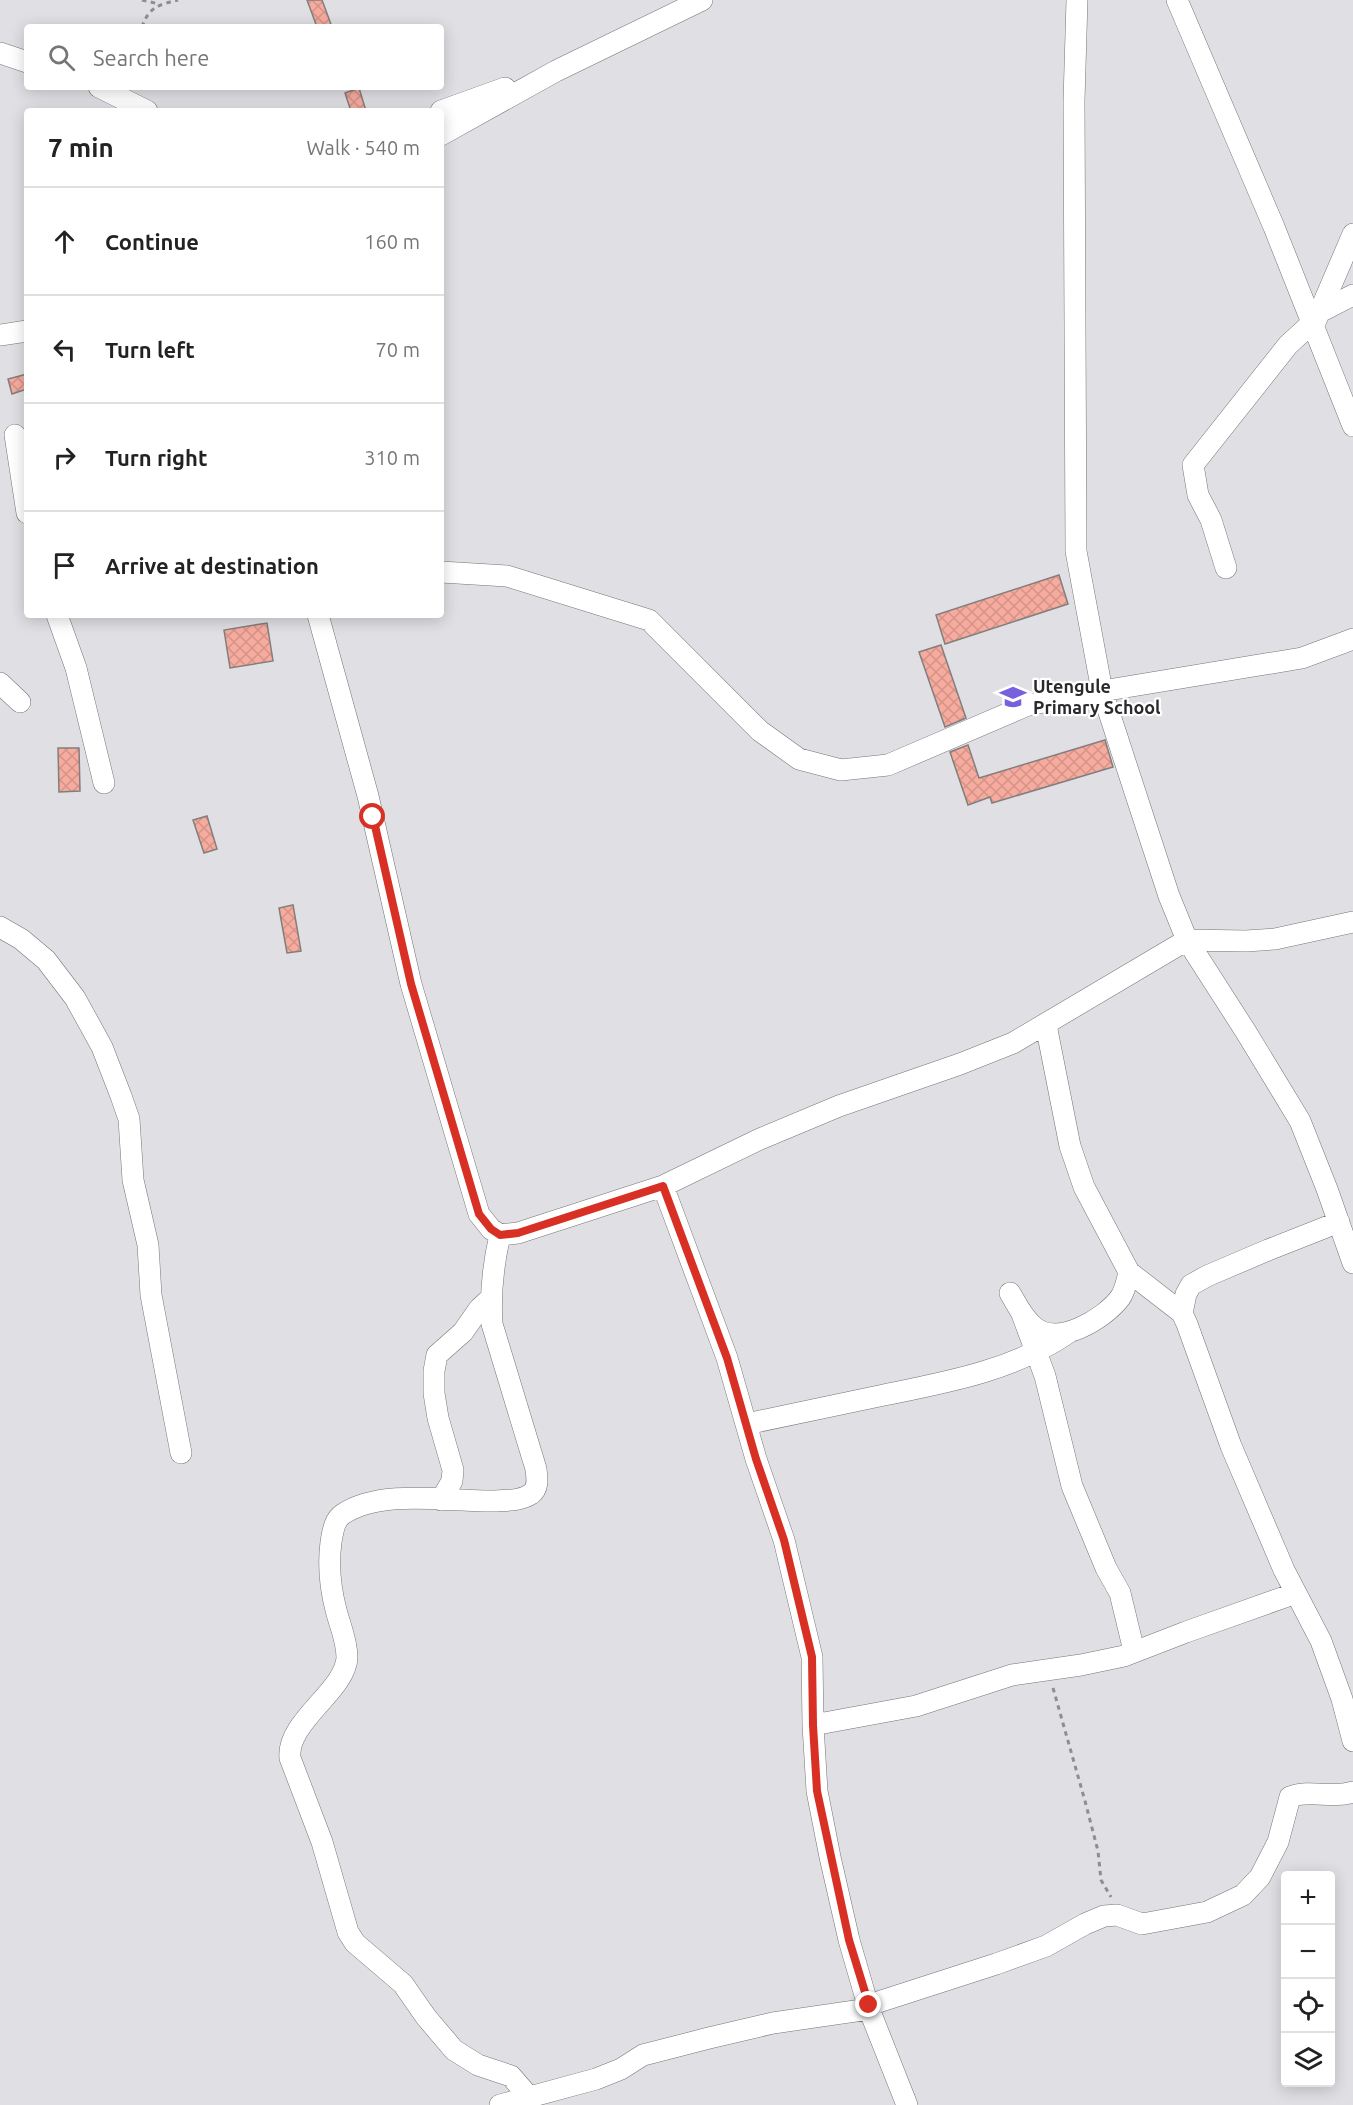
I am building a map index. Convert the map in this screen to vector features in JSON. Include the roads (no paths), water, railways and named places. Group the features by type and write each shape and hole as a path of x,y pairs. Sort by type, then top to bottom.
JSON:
{"street":[{"path":"444,133 556,71 702,0"},
{"path":"1077,0 1074,101 1076,551 1102,691 1169,896 1187,940 1299,1121 1353,1263"},
{"path":"1178,0 1316,320 1353,426"},
{"path":"0,53 24,61"},
{"path":"444,110 556,71"},
{"path":"105,90 141,108"},
{"path":"1316,320 1352,238"},
{"path":"1226,568 1211,520 1198,495 1193,465 1288,345 1316,320 1353,295"},
{"path":"0,335 24,331"},
{"path":"14,436 24,495"},
{"path":"444,572 507,576 650,620 760,731 799,759 841,770 888,765 1028,705 1302,658 1353,639"},
{"path":"58,618 76,668 104,783"},
{"path":"319,618 368,796 411,984 479,1214 491,1229 500,1235 518,1233 663,1186 809,1118 960,1064 1013,1042 1046,1025 1187,940 1275,939 1353,922"},
{"path":"0,683 20,702"},
{"path":"0,927 21,939 46,960 75,998 102,1047 122,1096 129,1119 134,1180 148,1245 151,1295 181,1452"},
{"path":"1046,1025 1070,1146 1084,1186 1129,1272 1182,1313 1231,1446 1284,1570 1322,1641 1342,1700 1353,1742"},
{"path":"663,1186 727,1358 756,1459 784,1540 812,1657 817,1791 828,1846 849,1940 869,2007 908,2105"},
{"path":"1182,1313 1186,1294 1191,1285 1268,1250 1339,1222"},
{"path":"500,1235 495,1255 490,1299 492,1323 536,1469 536,1487 532,1493 519,1500 403,1499 374,1502 342,1515 335,1522 329,1554 330,1584 347,1649 345,1668 296,1732 289,1748 290,1758 322,1842 348,1932 355,1943 403,1984 426,2017 454,2050 478,2065 511,2076 530,2098"},
{"path":"746,1424 965,1378 1023,1358 1098,1318 1119,1299 1126,1288 1129,1272"},
{"path":"1010,1293 1022,1314 1045,1376 1072,1486 1106,1568 1120,1593 1134,1652"},
{"path":"441,1500 452,1481 453,1470 438,1418 434,1393 437,1355 464,1332 479,1309 490,1299"},
{"path":"1022,1314 1035,1328 1046,1334 1068,1333"},
{"path":"813,1725 916,1706 1012,1675 1081,1665 1134,1652 1296,1593"},
{"path":"500,2105 611,2074 644,2055 773,2023 869,2007 1046,1946 1104,1916 1117,1915 1142,1924 1207,1912 1243,1895 1260,1876 1278,1842 1287,1801 1290,1797 1298,1794 1336,1796 1353,1792"}],"place":[{"name":"Utengule Primary School","path":"1013,697"}]}
